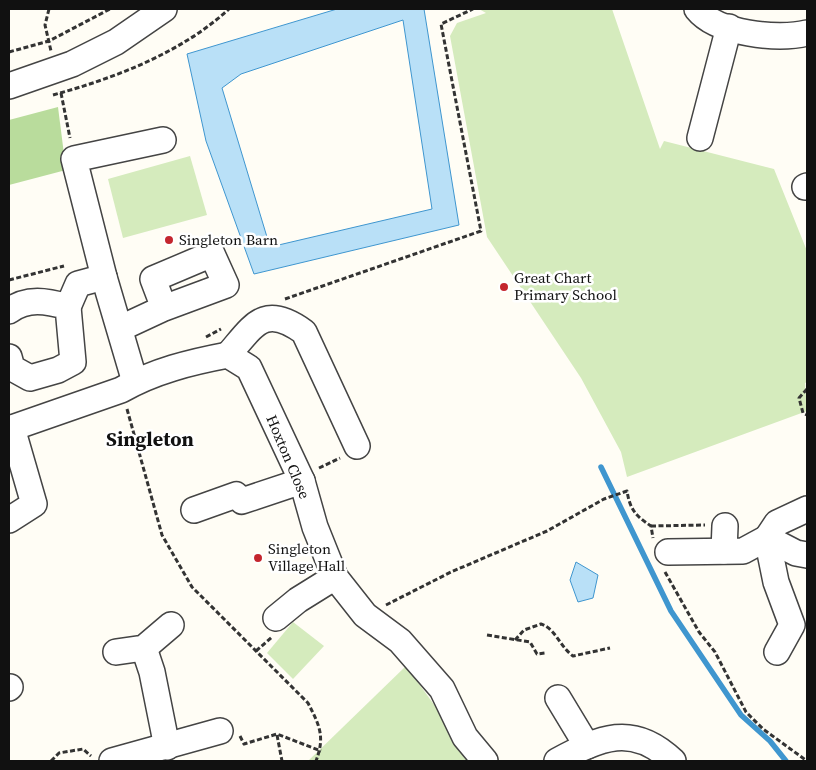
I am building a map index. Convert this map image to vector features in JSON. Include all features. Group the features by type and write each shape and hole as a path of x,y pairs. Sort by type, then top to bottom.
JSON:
{"street":[{"path":"9,86 58,70 116,42 164,9"},
{"path":"697,9 713,23 730,27 778,37 807,33"},
{"path":"700,138 730,27"},
{"path":"128,386 121,328 104,278 74,159 163,140"},
{"path":"9,357 12,368 30,378 58,370 73,362 68,306 78,284 104,278"},
{"path":"9,311 18,304 44,300 68,306"},
{"path":"121,328 164,308"},
{"path":"9,520 34,504 10,429 184,364 228,354 256,322 269,318 287,320 304,332 357,446"},
{"name":"Hoxton Close","path":"228,354 249,368 301,478 315,527 335,577 365,615 400,641 442,689 465,737 485,761"},
{"path":"194,510 236,496 242,500 301,478"},
{"path":"661,553 725,535 743,551 767,538 778,523 807,508"},
{"path":"767,538 796,553 807,555"},
{"path":"767,538 776,582 792,625 777,652"},
{"path":"276,618 298,600 335,577"},
{"path":"116,652 144,648 171,625"},
{"path":"144,648 152,672 167,747"},
{"path":"565,700 587,746"},
{"path":"112,761 228,729"},
{"path":"557,761 587,746 615,736 650,743 673,761"}],"path":[{"path":"48,9 45,25 58,70"},
{"path":"9,52 49,41 110,9"},
{"path":"74,159 61,93 94,85 174,48 229,9"},
{"path":"282,301 481,231 440,24 473,9"},
{"path":"9,280 62,268 98,254"},
{"path":"199,340 223,328"},
{"path":"128,386 162,534 192,587 308,703 320,727 321,751 316,761"},
{"path":"807,389 799,398 803,413 807,414"},
{"path":"301,478 334,462 357,446"},
{"path":"365,615 451,572 547,531 604,499 627,492 628,503 634,515 651,526 714,525 725,535"},
{"path":"651,526 661,553 699,632 715,652 746,712 763,728 807,761"},
{"path":"515,640 524,630 541,624 552,630 567,652 573,656 610,648"},
{"path":"487,635 530,642 537,654 545,653"},
{"path":"228,729 244,744 277,734 321,751"},
{"path":"277,734 282,761"},
{"path":"51,761 59,753 83,749 96,761"}],"green space":[{"path":"479,9 612,9 660,149 664,141 774,169 807,251 807,382 805,383 807,411 627,477 621,452 581,378 487,237 450,36 457,23 486,13"},
{"path":"58,107 66,170 9,185 9,120"},
{"path":"190,156 207,215 123,238 108,179"},
{"path":"293,622 324,646 293,679 267,653"},
{"path":"406,666 475,761 308,761"}],"water":[{"path":"337,9 424,9 459,225 254,274 206,141 187,54","holes":["403,20 432,209 270,247 222,88 241,74"]},
{"path":"576,562 598,575 593,598 578,602 570,580"}],"waterway":[{"path":"601,467 671,611 741,715 770,741 786,761"}],"place":[{"name":"Singleton Barn","path":"169,240"},
{"name":"Great Chart Primary School","path":"504,287"},
{"name":"Singleton Village Hall","path":"258,558"}],"district":[{"name":"Singleton","path":"150,439"}]}
